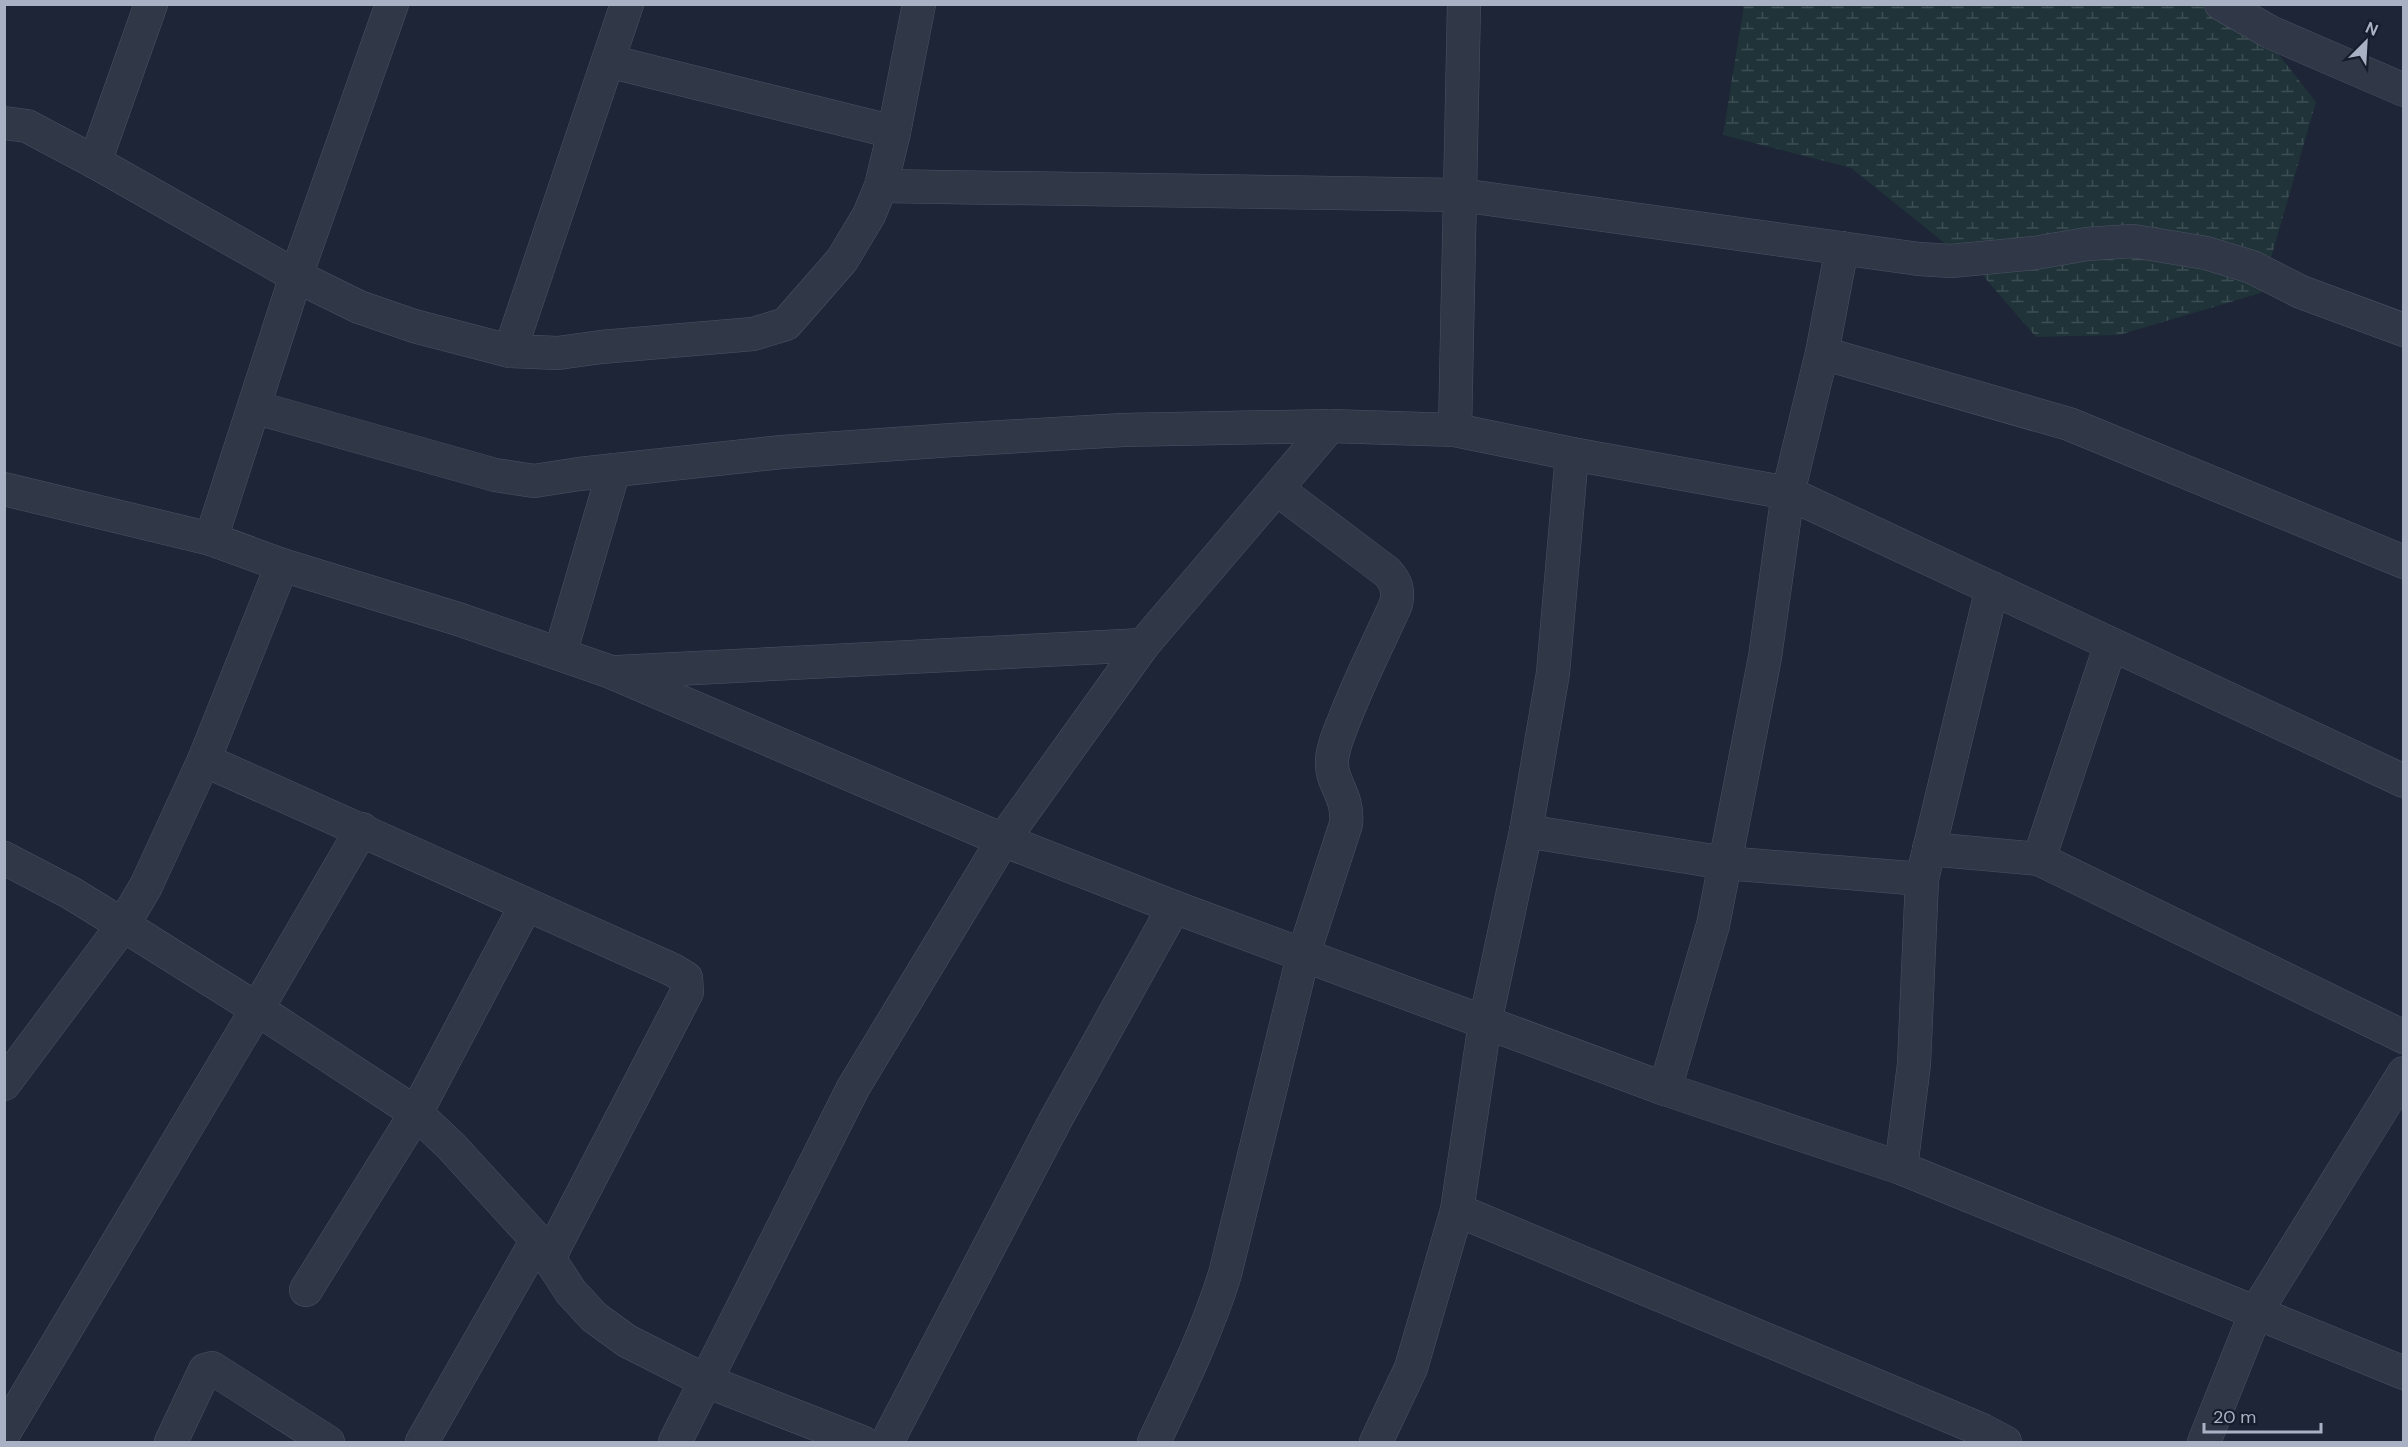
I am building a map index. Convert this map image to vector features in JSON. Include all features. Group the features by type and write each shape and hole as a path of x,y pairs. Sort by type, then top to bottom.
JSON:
{"street":[{"path":"95,162 151,4"},
{"path":"211,539 296,276 392,4"},
{"path":"510,351 627,4"},
{"path":"4,123 27,126 296,276 358,307 414,326 510,351 558,353 601,347 753,334 786,324 842,260 869,215 881,186 894,132 919,4"},
{"path":"1455,430 1464,4"},
{"path":"2221,4 2270,32 2403,90"},
{"path":"608,61 894,132"},
{"path":"881,186 1460,195 1951,261 2035,253 2087,244 2133,241 2206,253 2252,267 2301,292 2403,330"},
{"path":"1665,1089 1713,925 1765,657 1788,492 1822,353 1842,248"},
{"path":"1822,353 2069,424 2403,562"},
{"path":"254,407 495,475 534,481 782,452 1123,430 1330,426 1455,430 1572,454 1788,492 2403,781"},
{"path":"675,1443 853,1088 1003,840 1143,645 1330,426"},
{"path":"1376,1443 1411,1368 1457,1210 1485,1023 1526,831 1553,673 1572,454"},
{"path":"560,654 614,470"},
{"path":"4,489 211,539 282,565 458,619 611,672 1003,840 1174,907 1665,1089 1901,1168 2403,1373"},
{"path":"1154,1443 1198,1350 1225,1274 1303,956 1346,824 1348,809 1335,778 1332,762 1340,731 1355,692 1396,604 1398,592 1394,580 1387,572 1277,489"},
{"path":"4,1084 123,925 146,886 204,760 282,565"},
{"path":"1901,1168 1914,1064 1926,864 1992,588"},
{"path":"2039,859 2111,644"},
{"path":"611,672 1143,645"},
{"path":"204,760 674,970 686,978 687,992 543,1249 422,1443"},
{"path":"4,1433 362,830"},
{"path":"1526,831 1725,863 1926,864 2039,859 2403,1037"},
{"path":"4,858 71,893 123,925 416,1113 451,1146 543,1249 571,1292 594,1317 627,1341 706,1381 862,1443"},
{"path":"306,1290 416,1113 526,905"},
{"path":"887,1443 1056,1119 1174,907"},
{"path":"2204,1443 2256,1312 2403,1073"},
{"path":"1457,1210 1982,1430 2005,1443"},
{"path":"171,1443 199,1380 205,1370 213,1368 328,1443"}],"green space":[{"path":"1744,5 2240,5 2316,102 2261,293 2119,335 2036,337 1978,270 1851,168 1723,135"}]}
